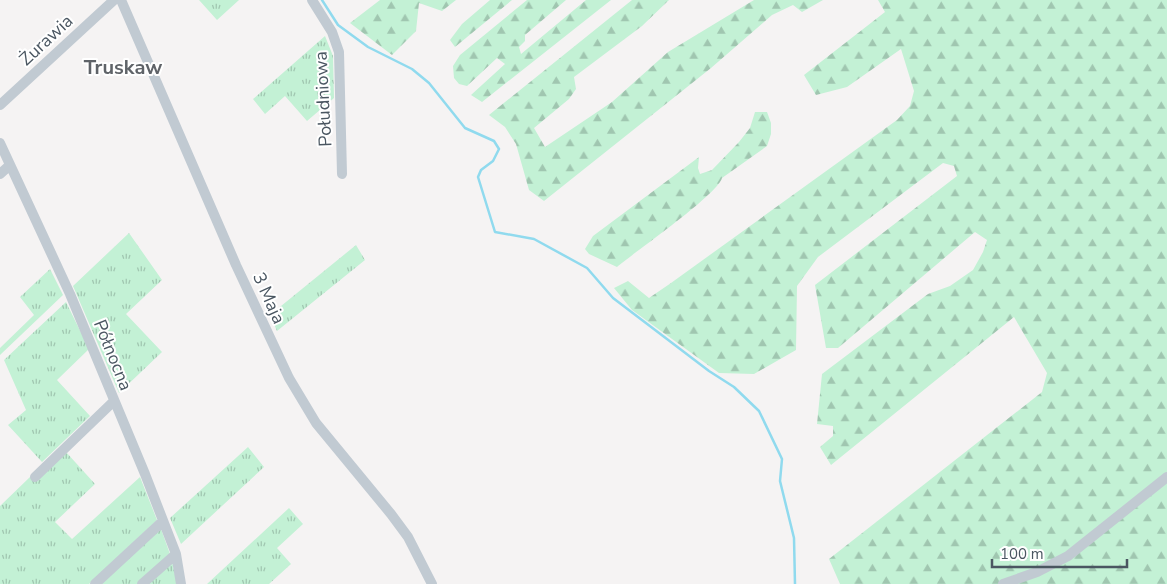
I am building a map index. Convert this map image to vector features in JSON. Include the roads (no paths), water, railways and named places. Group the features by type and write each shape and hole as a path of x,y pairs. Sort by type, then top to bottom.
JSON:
{"street":[{"name":"Żurawia","path":"0,105 114,0"},
{"name":"3 Maja","path":"121,0 236,265 289,378 316,423 408,537 432,584"},
{"name":"Południowa","path":"312,0 332,32 339,52 342,174"},
{"name":"Północna","path":"0,143 70,294 176,554 182,584"},
{"path":"0,174 10,165"},
{"path":"35,477 114,401"},
{"path":"1003,584 1037,572 1068,556 1167,476"},
{"path":"94,584 163,521"},
{"path":"142,584 176,554"}],"waterway":[{"path":"322,0 338,25 368,47 412,69 429,83 465,128 494,141 499,149 493,161 481,170 478,177 495,232 534,239 587,268 613,298 709,371 734,387 759,411 782,459 780,481 794,538 795,584"}],"district":[{"name":"Truskaw","path":"123,67"}]}
